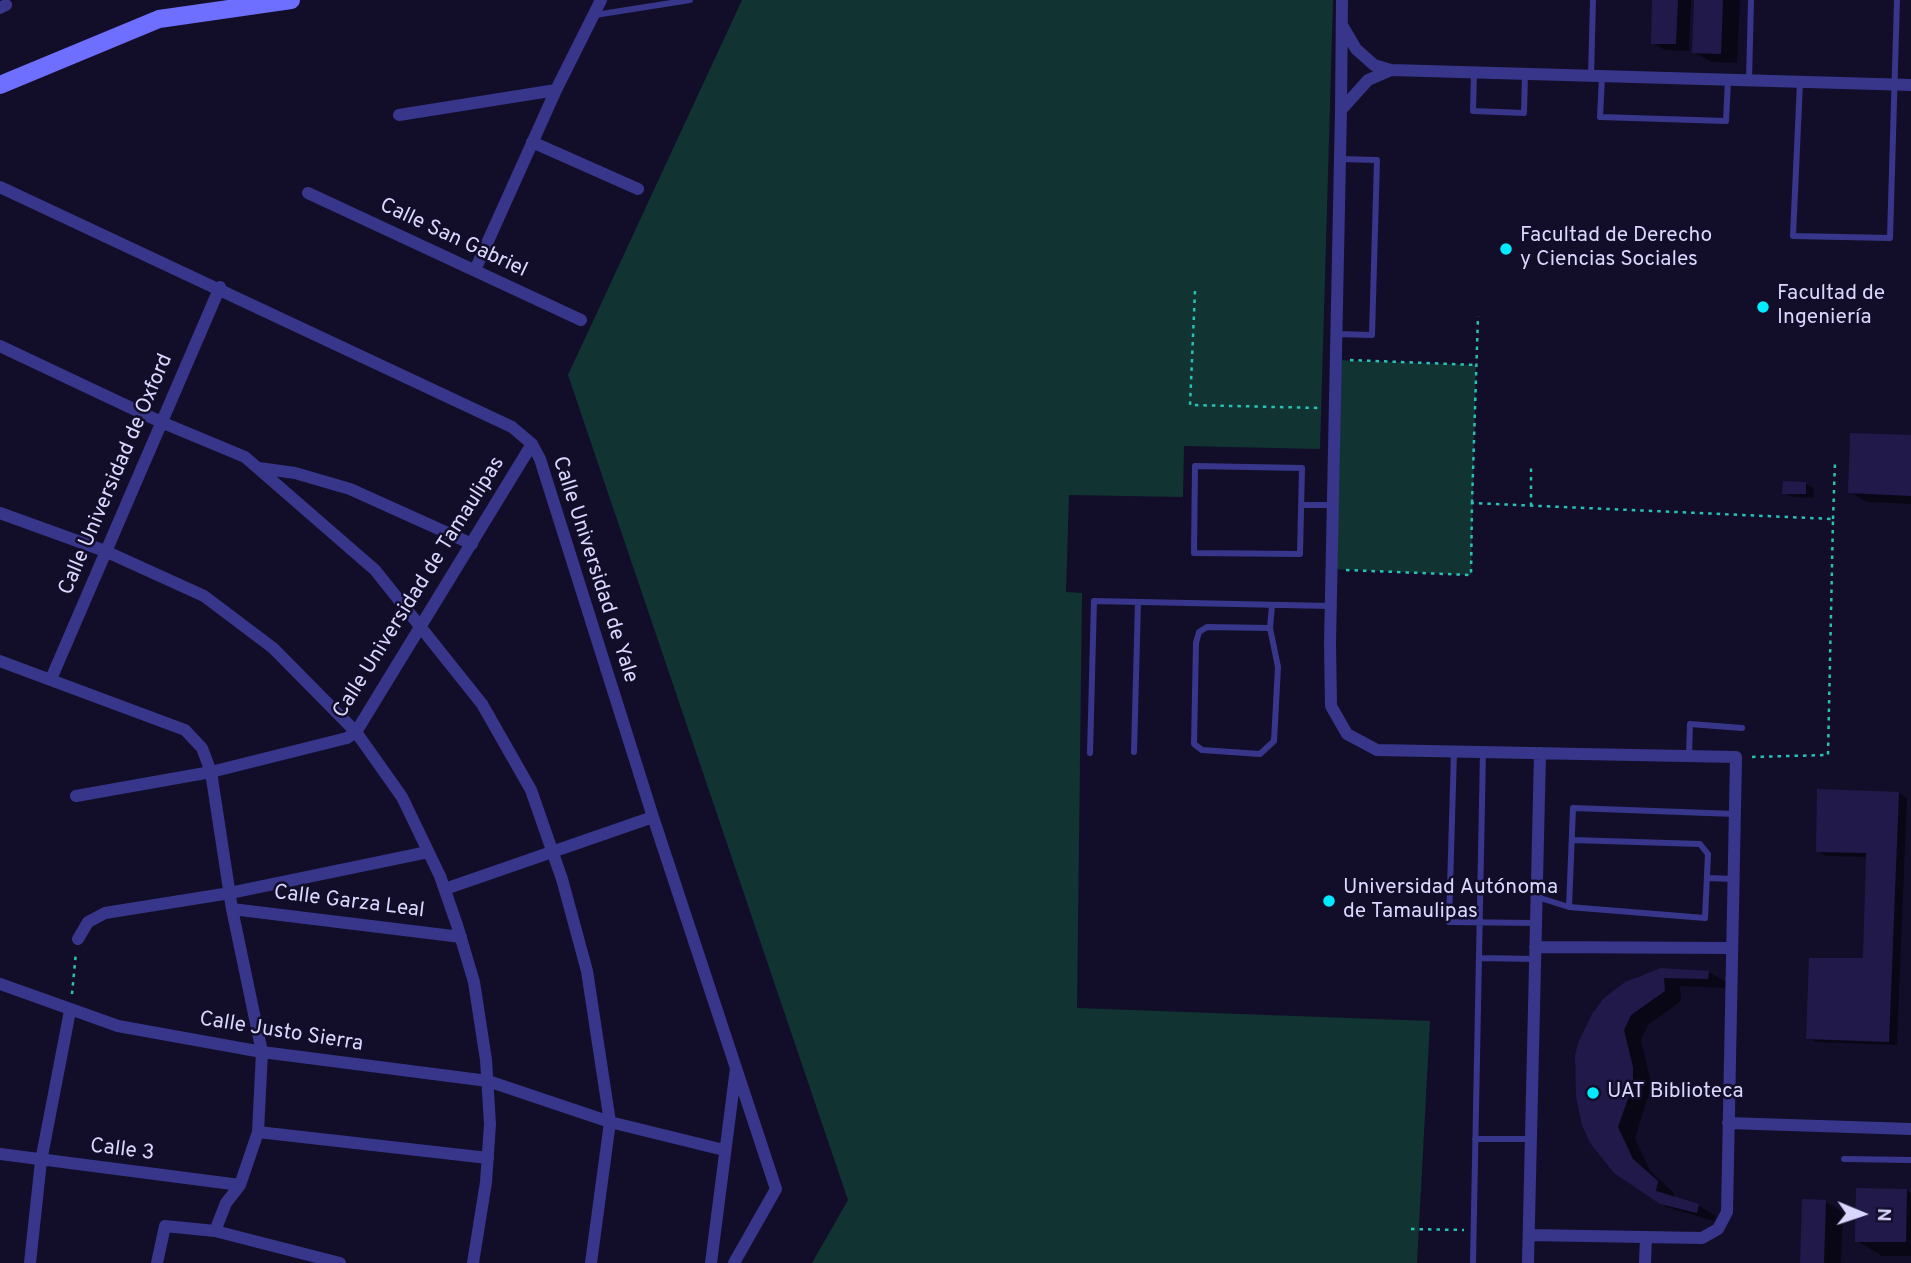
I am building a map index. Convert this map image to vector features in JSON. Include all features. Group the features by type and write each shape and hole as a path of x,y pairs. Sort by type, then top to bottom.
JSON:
{"main road":[{"path":"0,85 159,19 291,0"}],"street":[{"path":"475,270 556,90 601,0"},
{"path":"1342,0 1330,606 1331,706 1347,734 1377,750 1736,757 1727,1212 1718,1229 1702,1238 1529,1235"},
{"path":"1342,25 1356,49 1374,65 1391,70 1911,85"},
{"path":"1341,110 1368,80 1391,70"},
{"path":"399,116 556,90"},
{"path":"532,142 638,189"},
{"name":"Calle Universidad de Yale","path":"0,187 220,287 512,427 532,444 540,459 653,817 776,1189 734,1263"},
{"name":"Calle San Gabriel","path":"308,193 581,320"},
{"name":"Calle Universidad de Oxford","path":"51,679 220,287"},
{"path":"0,346 161,422 245,457 375,570 482,704 531,790 587,971 610,1122 591,1263"},
{"name":"Calle Universidad de Tamaulipas","path":"76,796 211,772 347,738 356,732 532,444"},
{"path":"258,468 295,473 350,489 471,544"},
{"path":"0,513 105,551 204,596 273,648 356,732 402,797 445,889 474,982 488,1081 490,1124 488,1158 473,1263"},
{"path":"0,661 185,730 202,748 211,772 232,909 262,1052 258,1132 240,1185 226,1203 215,1231"},
{"path":"1528,1263 1540,753"},
{"path":"445,889 653,817"},
{"path":"78,939 88,922 105,914 230,893 428,852"},
{"name":"Calle Garza Leal","path":"232,909 461,936"},
{"path":"1535,953 1732,948"},
{"name":"Calle Justo Sierra","path":"0,984 118,1026 262,1052 488,1081 610,1122 724,1150"},
{"path":"30,1263 41,1161 70,1011"},
{"path":"711,1263 736,1067"},
{"path":"1728,1123 1911,1129"},
{"path":"258,1132 488,1158"},
{"name":"Calle 3","path":"0,1154 240,1185"},
{"path":"157,1263 165,1226 215,1231 340,1263"},
{"path":"1645,1263 1646,1237"}],"lane":[{"path":"594,15 690,0"},
{"path":"1593,0 1600,117 1726,121 1728,80"},
{"path":"1749,81 1751,0"},
{"path":"1800,82 1793,236 1890,238 1897,0"},
{"path":"1474,73 1473,111 1524,113 1525,74"},
{"path":"1336,334 1372,335 1377,160 1340,159"},
{"path":"1195,466 1302,468 1301,505 1300,554 1194,553 1195,466"},
{"path":"1301,505 1332,505"},
{"path":"1090,753 1094,601 1330,606"},
{"path":"1134,752 1138,602"},
{"path":"1270,628 1208,627 1199,632 1196,643 1194,744 1202,750 1260,754 1274,741 1278,667 1270,628 1272,605"},
{"path":"1689,756 1690,724 1742,728"},
{"path":"1454,751 1449,922 1536,923"},
{"path":"1472,1263 1483,751"},
{"path":"1569,906 1573,808 1735,814"},
{"path":"1536,897 1569,906 1705,919 1709,854 1700,844 1572,840"},
{"path":"1707,878 1734,878"},
{"path":"1479,958 1535,953"},
{"path":"1475,1139 1531,1139"},
{"path":"1844,1159 1911,1160"}],"path":[{"path":"1195,291 1190,405 1334,408"},
{"path":"1331,569 1471,575 1478,316"},
{"path":"1335,360 1476,365"},
{"path":"1736,757 1828,755 1835,462"},
{"path":"1531,465 1531,506"},
{"path":"1472,503 1833,519"},
{"path":"70,1011 78,939"},
{"path":"1411,1229 1473,1230"}],"green space":[{"path":"742,0 1333,0 1320,449 1184,446 1183,497 1069,495 1066,592 1082,593 1077,1008 1430,1021 1417,1263 812,1263 848,1200 568,375"},
{"path":"1335,360 1476,365 1471,575 1331,569"}],"building":[{"path":"1652,0 1678,0 1676,44 1651,44"},
{"path":"1694,0 1723,0 1721,54 1692,53"},
{"path":"1850,433 1911,435 1911,496 1848,493"},
{"path":"1783,481 1806,482 1806,494 1782,494"},
{"path":"1817,789 1899,792 1889,1042 1806,1039 1809,958 1863,958 1866,853 1816,852"},
{"path":"1661,968 1709,971 1708,979 1664,978 1665,991 1631,1015 1624,1030 1633,1067 1633,1084 1618,1127 1633,1159 1658,1181 1656,1191 1699,1204 1697,1213 1660,1204 1614,1173 1590,1143 1582,1125 1576,1097 1575,1056 1592,1014 1604,998 1625,982"},
{"path":"1856,1188 1907,1189 1906,1242 1855,1242"},
{"path":"1802,1199 1826,1200 1824,1263 1800,1263"}],"place":[{"name":"Facultad de Derecho y Ciencias Sociales","path":"1506,249"},
{"name":"Facultad de Ingeniería","path":"1763,307"},
{"name":"Universidad Autónoma de Tamaulipas","path":"1329,901"},
{"name":"UAT Biblioteca","path":"1593,1093"}]}
